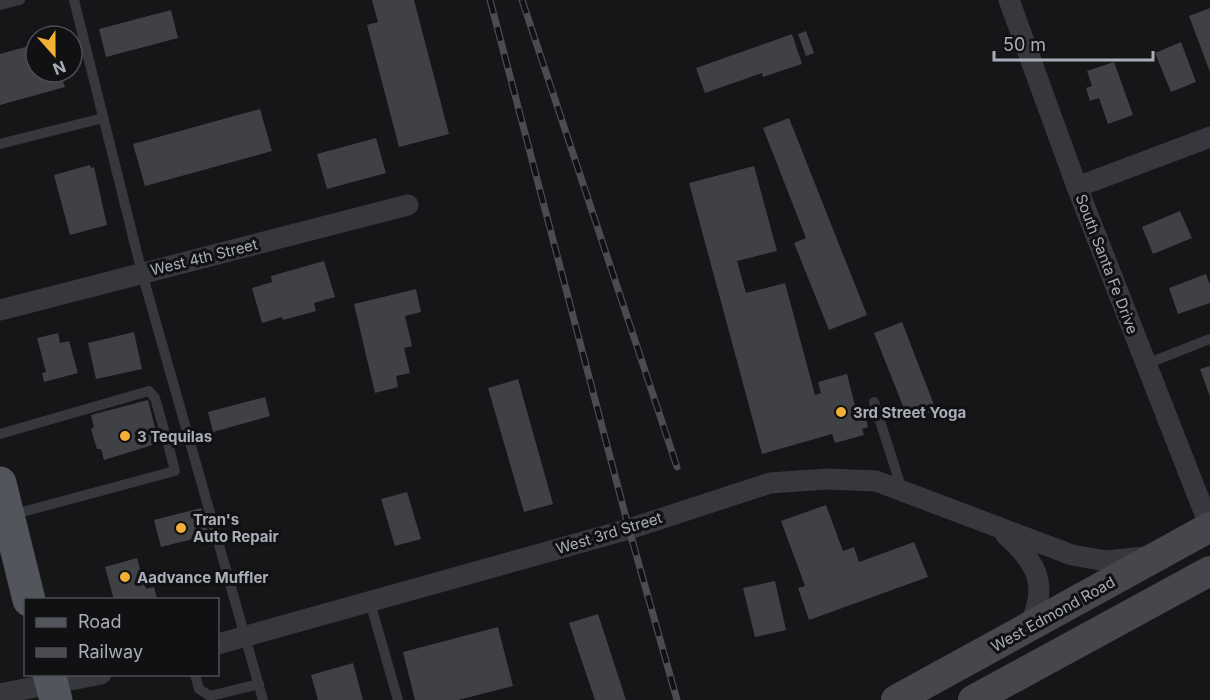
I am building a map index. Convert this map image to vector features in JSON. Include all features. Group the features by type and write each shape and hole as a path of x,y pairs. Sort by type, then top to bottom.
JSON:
{"main road":[{"path":"0,483 8,536 28,598"},
{"name":"West Edmond Road","path":"896,700 1210,527"},
{"path":"973,700 1210,572"}],"street":[{"name":"South Santa Fe Drive","path":"1009,0 1077,187 1210,527"},
{"path":"1077,187 1210,137"},
{"name":"West 4th Street","path":"0,310 408,205"},
{"name":"West 3rd Street","path":"219,644 629,529 770,483 827,479 866,481 902,490 998,529 1072,555 1106,561 1135,560 1170,550"},
{"name":"West 3rd Street","path":"998,529 1021,548 1032,565 1041,588 1037,611 1028,628"},
{"path":"0,694 97,676"}],"lane":[{"path":"0,5 20,0"},
{"path":"74,0 142,273 263,700"},
{"path":"0,144 103,118"},
{"path":"1146,364 1210,339"},
{"path":"0,434 150,391 155,398 175,471 8,536"},
{"path":"873,402 902,490"},
{"path":"168,444 189,438"},
{"path":"370,602 398,700"},
{"path":"195,676 199,689 210,696 259,684"}],"building":[{"path":"372,0 414,0 449,134 399,147 367,25 378,22"},
{"path":"1210,8 1210,72 1189,16"},
{"path":"171,10 178,38 106,57 99,29"},
{"path":"806,31 814,53 806,56 798,34"},
{"path":"792,34 802,64 763,77 762,73 705,93 696,68"},
{"path":"1181,42 1196,82 1171,92 1155,53"},
{"path":"24,47 24,84 64,84 65,87 0,105 0,54"},
{"path":"1114,62 1133,115 1108,124 1099,98 1090,101 1086,88 1092,86 1087,71"},
{"path":"260,109 272,151 145,186 133,144"},
{"path":"789,118 867,315 829,330 794,243 806,238 763,128"},
{"path":"376,138 386,173 327,189 317,154"},
{"path":"90,165 91,168 94,167 107,225 70,235 54,175"},
{"path":"754,166 777,251 737,261 746,293 785,283 815,395 821,393 818,382 847,374 856,410 863,408 868,427 862,429 864,435 835,443 832,434 762,454 689,183"},
{"path":"1180,211 1192,238 1153,254 1142,227"},
{"path":"324,261 335,297 314,303 316,311 262,323 252,288 272,282 271,276"},
{"path":"1206,274 1210,285 1210,303 1178,314 1169,288"},
{"path":"416,289 421,312 405,316 412,346 404,348 410,373 396,376 398,387 375,393 354,304"},
{"path":"902,322 936,410 909,421 874,333"},
{"path":"134,332 142,369 96,379 88,343"},
{"path":"58,333 60,343 69,341 78,373 44,382 42,373 46,372 37,338"},
{"path":"1210,366 1210,397 1200,369"},
{"path":"518,379 553,504 524,512 488,388"},
{"path":"265,397 270,416 213,432 208,412"},
{"name":"3 Tequilas","path":"148,400 159,443 104,460 101,449 97,449 91,429 94,427 91,415"},
{"path":"407,492 421,539 395,546 381,499"},
{"path":"826,505 843,551 854,547 859,562 914,542 928,577 809,620 798,588 805,586 781,521"},
{"name":"Tran's Auto Repair","path":"201,508 209,535 161,547 154,520"},
{"name":"Aadvance Muffler","path":"137,558 146,589 154,587 157,598 113,598 105,567"},
{"path":"775,581 786,630 755,637 743,588"},
{"path":"598,614 626,700 595,700 569,623"},
{"path":"498,627 513,686 458,700 415,700 403,652"},
{"path":"353,663 363,700 318,700 311,675"}],"railway":[{"path":"490,0 629,529 677,700"},
{"path":"522,0 677,467"}],"place":[{"name":"3rd Street Yoga","path":"841,412"},
{"name":"3 Tequilas","path":"125,436"},
{"name":"Tran's Auto Repair","path":"181,528"},
{"name":"Aadvance Muffler","path":"125,577"}]}
